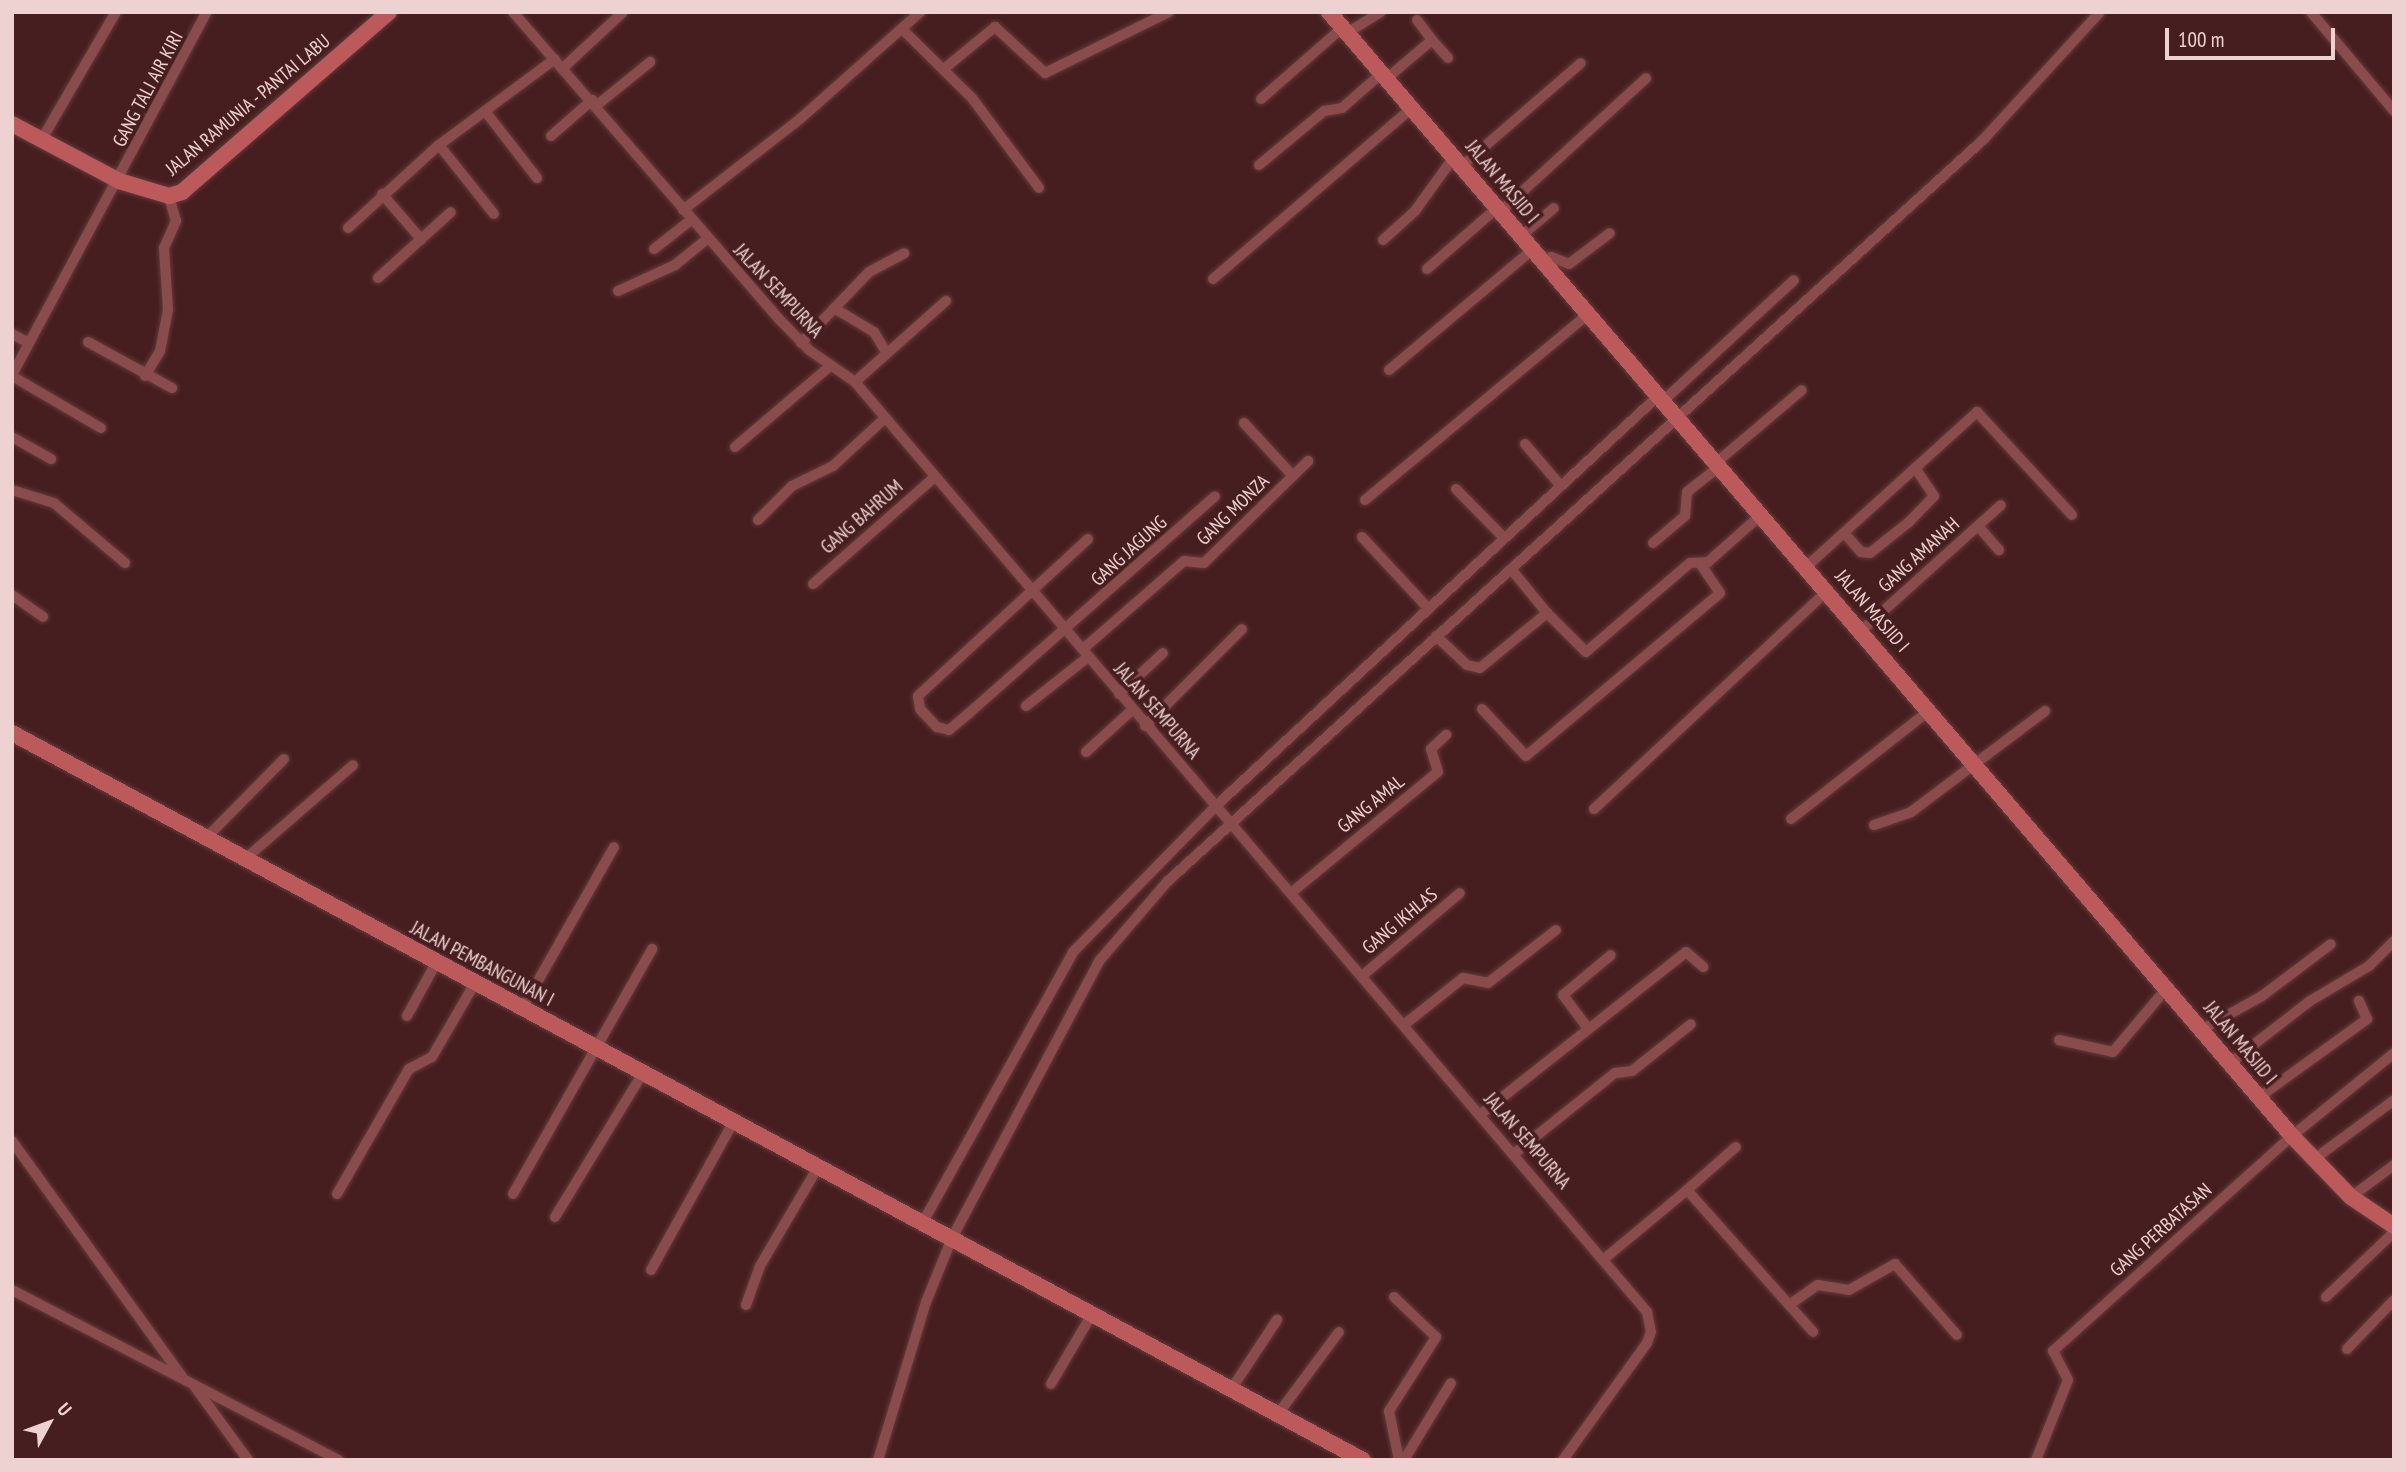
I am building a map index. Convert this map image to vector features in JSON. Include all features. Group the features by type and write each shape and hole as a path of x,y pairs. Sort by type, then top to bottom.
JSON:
{"main road":[{"name":"JALAN RAMUNIA - PANTAI LABU","path":"12,124 119,181 169,197 182,192 389,12"},
{"name":"JALAN MASJID I","path":"1329,12 1930,709 2291,1136 2351,1197 2394,1226"},
{"name":"JALAN PEMBANGUNAN I","path":"12,733 1363,1460"}],"street":[{"path":"42,139 116,12"},
{"name":"GANG TALI AIR KIRI","path":"12,375 119,181 207,12"},
{"name":"JALAN SEMPURNA","path":"513,12 594,103 707,239 801,343 829,367 855,382 1032,587 1145,726 1218,806 1515,1153 1647,1312 1651,1332 1563,1460"},
{"path":"563,68 623,12"},
{"path":"683,210 800,119 920,12"},
{"path":"945,68 995,27 1045,73 1169,12"},
{"path":"1261,99 1344,30 1381,12"},
{"path":"878,1460 926,1302 939,1231 1073,952 1218,806 1373,665 1503,537 1560,485 1669,408 1983,139 2100,12"},
{"path":"2311,12 2394,111"},
{"path":"1418,20 1448,58"},
{"path":"902,29 945,68 1039,188"},
{"path":"1259,165 1324,111 1342,108 1433,40"},
{"path":"348,228 382,194 439,145 555,59"},
{"path":"551,136 650,62"},
{"path":"1383,240 1415,211 1458,162 1581,63"},
{"path":"1427,269 1498,210 1646,78"},
{"path":"1213,279 1412,108"},
{"path":"485,111 537,178"},
{"path":"439,145 494,214"},
{"path":"382,194 421,239"},
{"path":"145,376 160,351 168,310 164,248 176,221 169,197"},
{"path":"1521,236 1554,208"},
{"path":"378,278 451,212"},
{"path":"654,249 691,220"},
{"path":"1389,370 1537,255 1569,264 1610,233"},
{"path":"618,291 675,265 707,239"},
{"path":"801,343 869,272 904,253"},
{"path":"939,1231 1100,960 1168,881 1230,821 1511,569 1794,280"},
{"path":"855,382 946,301"},
{"path":"834,308 874,332 886,352"},
{"path":"1365,500 1588,314"},
{"path":"12,334 29,343"},
{"path":"88,342 145,376 172,388"},
{"path":"735,447 829,367"},
{"path":"12,375 102,428"},
{"path":"1653,543 1685,516 1687,492 1802,390"},
{"path":"1806,567 1977,412 2072,515"},
{"path":"758,520 792,486 836,463 885,418"},
{"path":"1244,423 1293,476"},
{"path":"12,437 51,459"},
{"path":"1525,444 1560,485"},
{"name":"GANG MONZA","path":"1086,653 1184,561 1204,564 1308,461"},
{"path":"1844,533 1861,552 1870,553 1909,522 1934,496 1915,468"},
{"name":"GANG BAHRUM","path":"813,584 935,477"},
{"path":"1457,489 1503,537"},
{"path":"12,490 54,503 125,563"},
{"name":"GANG JAGUNG","path":"1032,587 918,696 920,709 942,731 949,730 1066,631 1215,496"},
{"name":"GANG AMANAH","path":"1861,631 2001,505"},
{"path":"1511,569 1547,613 1586,652 1690,564 1701,565 1761,514"},
{"path":"1978,526 1999,550"},
{"path":"1362,537 1429,609"},
{"path":"1032,587 1088,539"},
{"path":"1482,709 1526,756 1720,593 1701,565"},
{"path":"1594,809 1827,591"},
{"path":"12,595 43,617"},
{"path":"1436,636 1466,665 1480,668 1547,613"},
{"path":"1145,726 1242,629"},
{"path":"1026,706 1086,653"},
{"path":"1119,694 1163,653"},
{"path":"1373,665 1386,680"},
{"path":"1791,820 1930,709"},
{"path":"1086,752 1132,710"},
{"path":"1874,825 1911,812 2045,711"},
{"name":"GANG AMAL","path":"1291,893 1438,772 1431,749 1446,735"},
{"path":"206,838 284,760"},
{"path":"245,859 353,765"},
{"path":"522,1009 614,847"},
{"name":"GANG IKHLAS","path":"1362,976 1460,893"},
{"path":"1405,1024 1463,978 1488,983 1556,930"},
{"path":"2230,1063 2310,1001 2369,965 2394,942"},
{"path":"2201,1030 2262,996 2331,944"},
{"path":"513,1194 592,1046 652,949"},
{"path":"1481,1114 1587,1027 1686,952 1703,967"},
{"path":"1587,1027 1563,995 1611,955"},
{"path":"407,1016 436,962"},
{"path":"337,1194 409,1069 432,1057 475,983"},
{"path":"2059,1040 2113,1052 2166,989"},
{"path":"2258,1098 2367,1019 2358,1002"},
{"path":"1515,1153 1615,1073 1632,1071 1691,1024"},
{"name":"GANG PERBATASAN","path":"2036,1460 2068,1380 2053,1351 2291,1136 2394,1053"},
{"path":"555,1217 643,1073"},
{"path":"2313,1160 2394,1100"},
{"path":"651,1270 734,1121"},
{"path":"12,1141 183,1378"},
{"path":"1604,1259 1737,1147"},
{"path":"2351,1197 2394,1165"},
{"path":"746,1305 760,1266 817,1168"},
{"path":"1687,1190 1813,1332"},
{"path":"2326,1297 2394,1231"},
{"path":"1789,1305 1818,1285 1859,1287 1893,1264 1957,1335"},
{"path":"12,1290 338,1460"},
{"path":"1394,1297 1436,1337 1389,1411 1399,1460"},
{"path":"2347,1349 2394,1300"},
{"path":"1051,1384 1092,1314"},
{"path":"1232,1388 1277,1320"},
{"path":"1278,1414 1339,1332"},
{"path":"1404,1460 1451,1383"},
{"path":"194,1384 248,1460"}]}
